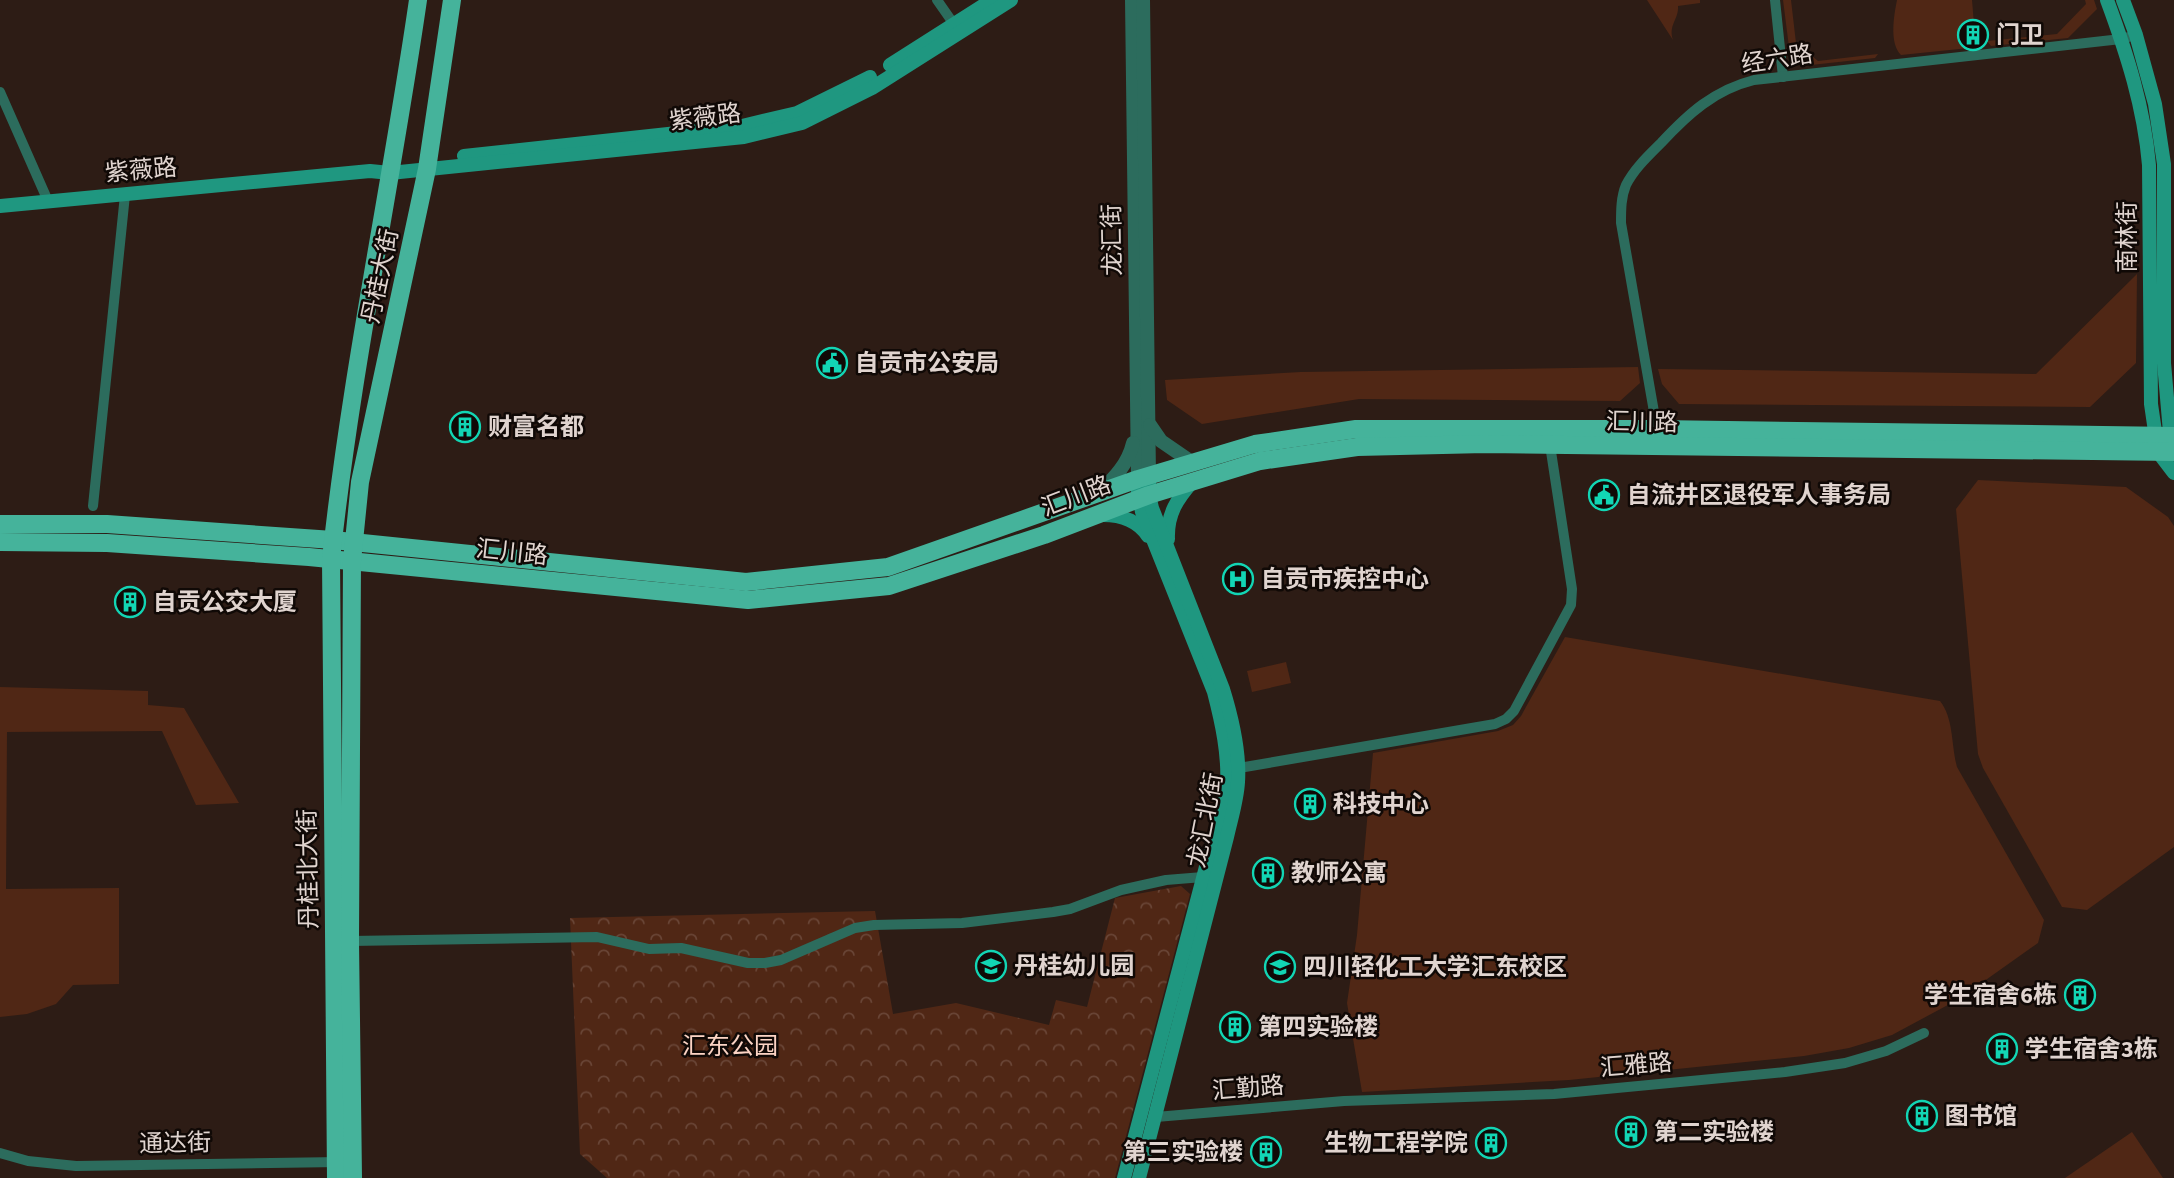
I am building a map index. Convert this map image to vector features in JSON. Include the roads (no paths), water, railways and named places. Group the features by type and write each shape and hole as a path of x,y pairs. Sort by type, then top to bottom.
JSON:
{"main road":[{"name":"丹桂北大街","path":"345,1170 331,559 342,466 418,0"},
{"name":"丹桂大街","path":"352,561 360,482 428,164 452,0"},
{"name":"紫薇路","path":"0,206 428,164 744,137 802,123 872,88 957,29 992,0"},
{"name":"紫薇路","path":"957,29 1011,0"},
{"name":"南林街","path":"2107,0 2129,37 2155,104 2164,163 2164,363 2168,447"},
{"name":"南林街","path":"2123,0 2129,37"},
{"name":"汇川路","path":"0,524 107,524 333,540 746,582 888,567 1099,493 1255,444 1356,429 1657,429 2168,447"},
{"name":"汇川路","path":"0,542 94,542 331,559 748,600 889,586 1044,535 1144,496 1260,461 1357,447 1486,444 2168,447"},
{"path":"2168,447 2174,473"},
{"name":"龙汇北街","path":"1124,1178 1227,787 1228,769 1214,692 1144,496 1144,478"},
{"path":"1163,548 1167,524 1176,500 1194,481"},
{"path":"1094,516 1117,515 1125,518 1144,530 1163,548"},
{"name":"龙汇北街","path":"1139,1178 1227,837 1239,768 1232,718 1223,688 1163,548"},
{"name":"丹桂北大街","path":"345,1170 350,941 352,561"}],"street":[{"path":"937,0 957,29"},
{"name":"龙汇街","path":"1132,0 1144,478"},
{"name":"龙汇街","path":"1143,0 1143,426"},
{"path":"1775,0 1783,77"},
{"name":"经六路","path":"1657,429 1621,223 1621,205 1625,187 1651,153 1685,117 1705,101 1743,83 2129,37"},
{"path":"0,92 48,201"},
{"path":"93,506 125,195"},
{"path":"1099,493 1119,473 1143,426 1193,463"},
{"path":"1239,768 1495,723 1506,719 1514,711 1572,605 1572,589 1550,446"},
{"path":"350,941 597,937 649,949 681,948 748,963 765,963 781,960 855,928 874,925 962,923 1053,912 1070,909 1121,890 1166,880 1203,877"},
{"name":"汇雅路","path":"1344,1101 1554,1094 1785,1073 1845,1063 1886,1051 1924,1033"},
{"name":"汇勤路","path":"1156,1117 1344,1101"},
{"name":"通达街","path":"0,1153 28,1161 76,1166 345,1170"}],"place":[{"name":"门卫","path":"1973,35"},
{"name":"自贡市公安局","path":"832,363"},
{"name":"财富名都","path":"465,427"},
{"name":"自流井区退役军人事务局","path":"1604,495"},
{"name":"自贡市疾控中心","path":"1238,579"},
{"name":"自贡公交大厦","path":"130,602"},
{"name":"科技中心","path":"1310,804"},
{"name":"教师公寓","path":"1268,873"},
{"name":"丹桂幼儿园","path":"991,966"},
{"name":"四川轻化工大学汇东校区","path":"1280,967"},
{"name":"学生宿舍6栋","path":"2080,995"},
{"name":"第四实验楼","path":"1235,1027"},
{"name":"学生宿舍3栋","path":"2002,1049"},
{"name":"图书馆","path":"1922,1116"},
{"name":"第二实验楼","path":"1631,1132"},
{"name":"生物工程学院","path":"1491,1143"},
{"name":"第三实验楼","path":"1266,1152"}],"park label":[{"name":"汇东公园","path":"730,1046"}]}
